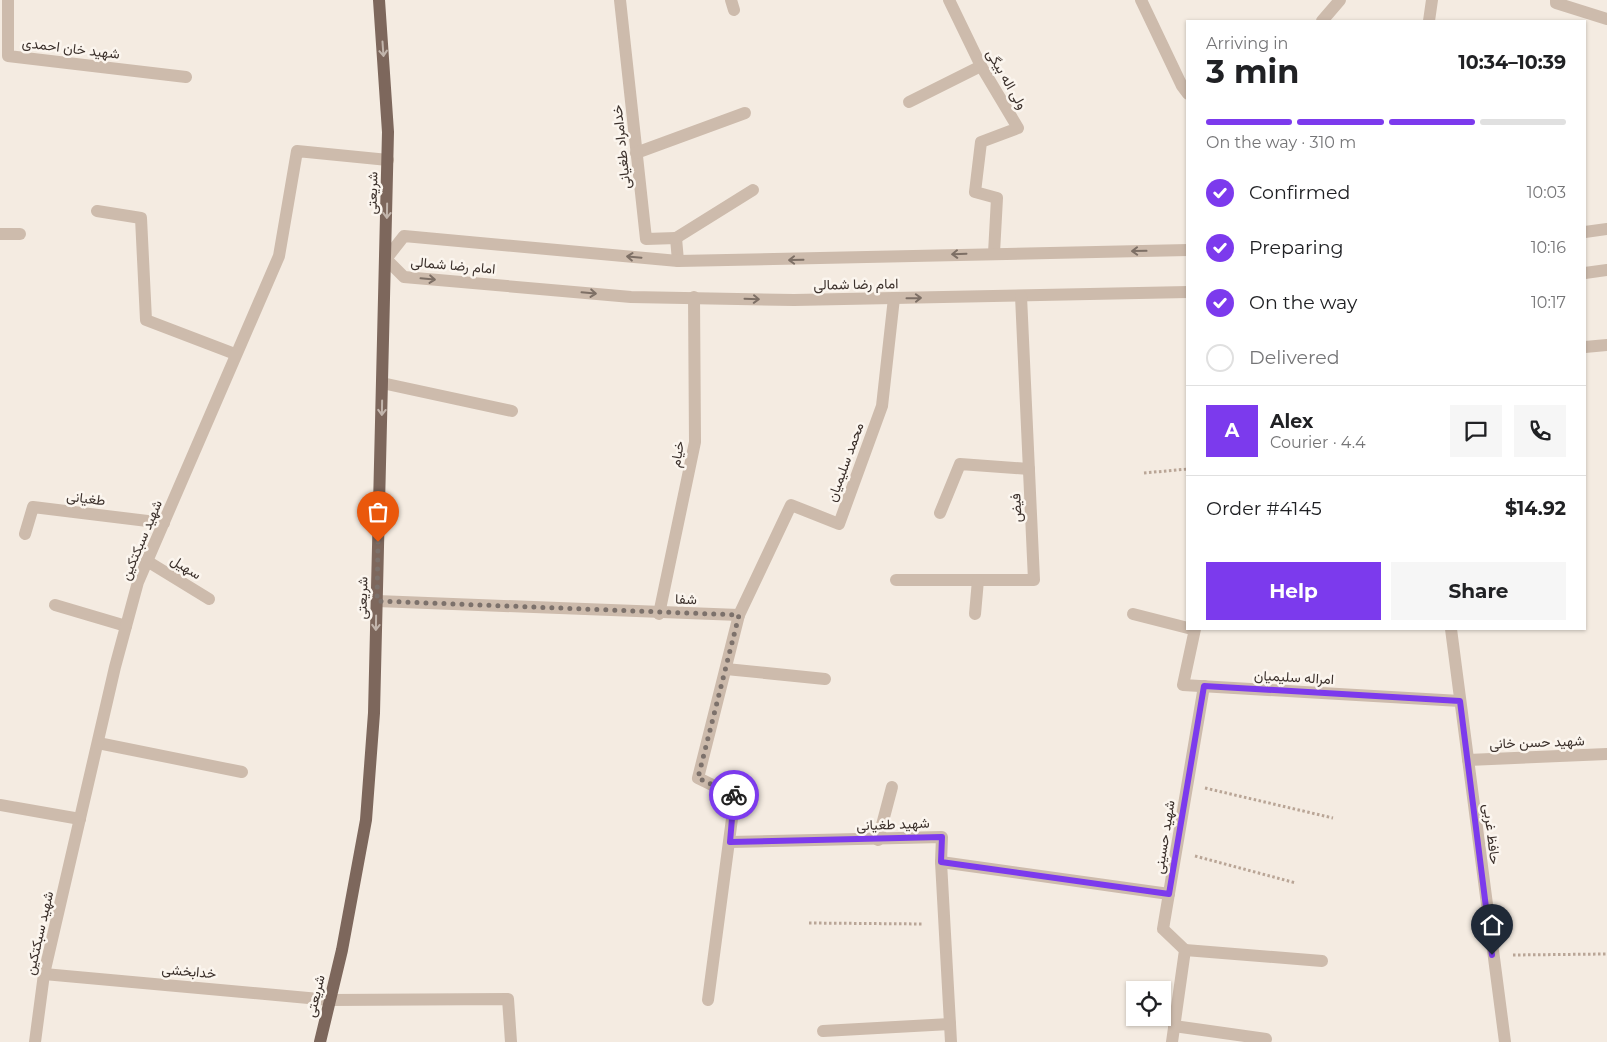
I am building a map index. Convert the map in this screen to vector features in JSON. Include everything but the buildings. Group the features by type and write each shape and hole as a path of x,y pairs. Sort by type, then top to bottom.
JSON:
{"main road":[{"name":"شریعتی","path":"320,1042 342,950 366,820 374,713 388,160 388,132 379,0"}],"street":[{"name":"شهید خان احمدی","path":"8,0 8,56 186,77"},
{"name":"خدامراد طغیانی","path":"620,0 646,239 676,238"},
{"name":"ولی اله بیگی","path":"949,0 981,66 1018,128 980,142 975,192 997,198 994,254"},
{"path":"1141,0 1186,91"},
{"path":"1323,20 1340,0"},
{"path":"1429,20 1432,0"},
{"path":"1556,0 1556,2 1607,19"},
{"path":"909,102 981,66"},
{"path":"636,153 745,113"},
{"name":"شهید سبکتکین","path":"35,1042 44,974 126,626 147,561 279,256 297,152 388,160"},
{"path":"678,261 676,238 753,190"},
{"path":"97,210 141,218 146,320 235,354"},
{"path":"1586,232 1607,229"},
{"path":"0,234 20,234"},
{"name":"امام رضا شمالی","path":"1186,250 819,260 678,261 404,236 386,259 404,277 630,296 794,300 1186,292"},
{"path":"1586,273 1607,270"},
{"name":"فیض","path":"896,580 1034,580 1021,296"},
{"name":"خیام","path":"659,614 696,442 694,297"},
{"name":"محمد سلیمیان","path":"739,615 791,505 839,524 882,406 894,298"},
{"path":"1586,347 1607,345"},
{"path":"382,383 512,411"},
{"path":"940,513 960,464 1029,469"},
{"name":"طغیانی","path":"25,534 33,507 164,523"},
{"name":"سهیل","path":"147,561 209,600"},
{"path":"975,614 978,580"},
{"name":"شفا","path":"377,601 659,614 739,615"},
{"path":"55,605 126,626"},
{"path":"1133,614 1186,627"},
{"path":"708,1000 735,796 698,778 739,615"},
{"name":"امراله سلیمیان","path":"1192,630 1183,685 1460,701"},
{"name":"حافظ غربی","path":"1451,630 1492,955 1505,1042"},
{"path":"726,669 825,679"},
{"name":"شهید حسینی","path":"1185,950 1163,929 1204,686"},
{"path":"98,743 242,772"},
{"name":"شهید حسن خانی","path":"1468,760 1607,754"},
{"path":"878,840 892,786"},
{"path":"0,805 80,819"},
{"name":"شهید طغیانی","path":"730,842 942,837 941,862 952,1042"},
{"path":"941,862 1169,894"},
{"path":"1172,1042 1185,950 1322,961"},
{"name":"خدابخشی","path":"44,974 330,1000 508,999 511,1042"},
{"path":"823,1031 950,1024"},
{"path":"1174,1026 1266,1039"}],"path":[{"path":"1144,473 1186,469"},
{"path":"1188,784 1333,818"},
{"path":"1176,852 1296,883"},
{"path":"809,923 945,924"},
{"path":"1492,955 1607,954"}],"way so far":[{"path":"378,542 377,601 659,614 739,615 698,778 734,795"}],"route":[{"path":"734,795 730,842 942,837 941,862 1169,894 1204,686 1460,701 1492,955"}]}
